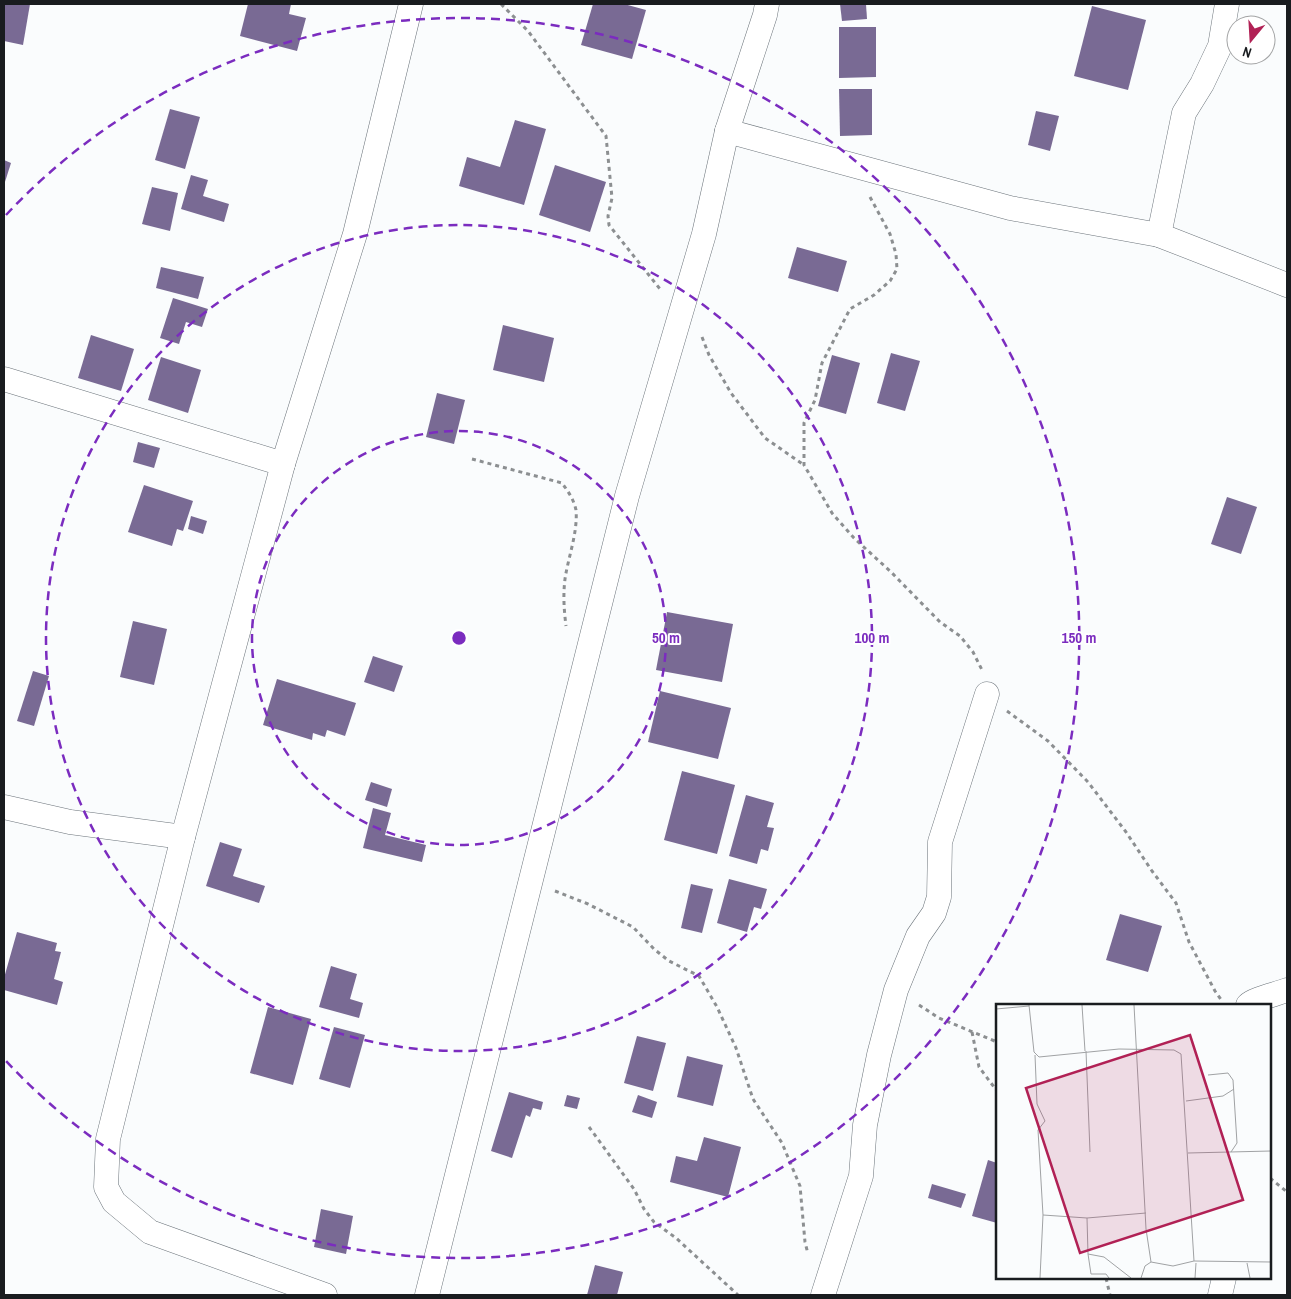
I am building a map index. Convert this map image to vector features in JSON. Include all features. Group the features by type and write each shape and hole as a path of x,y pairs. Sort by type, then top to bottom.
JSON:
{"street":[{"path":"325,1295 150,1232 114,1202 106,1186 108,1139 183,837 283,464 356,234 411,4"},
{"path":"426,1295 627,496 704,234 727,131 767,4"},
{"path":"1159,235 1184,113 1202,84 1220,46 1227,4"},
{"path":"727,131 1010,208 1159,235 1287,285"},
{"path":"4,379 283,464"},
{"path":"823,1295 861,1176 865,1126 879,1055 896,990 918,936 934,913 939,897 940,842 987,694"},
{"path":"4,807 70,822 183,837"},
{"path":"1249,1004 1252,1001 1273,996 1287,990"},
{"path":"1220,1295 1224,1279"}],"path":[{"path":"501,4 528,30 606,136 612,198 608,216 609,225 681,313 701,334 709,355 731,393 766,438 804,465 832,513 854,538 891,572 940,622 960,636 973,652 987,680 987,694 1048,741 1088,782 1176,903 1189,942 1214,991 1224,1004"},
{"path":"804,465 804,423 815,400 822,363 850,309 874,295 890,281 897,269 896,254 890,234 868,196"},
{"path":"472,459 562,483 570,495 576,510 573,542 563,599 567,635 584,670"},
{"path":"530,882 588,904 634,927 654,949 669,961 699,976 717,1007 736,1048 753,1099 782,1143 800,1186 805,1242 810,1260"},
{"path":"896,990 939,1018 996,1042"},
{"path":"972,1032 979,1067 996,1090"},
{"path":"589,1128 634,1189 644,1209 654,1222 676,1238 738,1295"},
{"path":"1271,1179 1287,1192"},
{"path":"1106,1279 1110,1295"}],"building":[{"path":"4,4 30,4 23,45 4,41"},
{"path":"248,4 291,4 289,14 306,18 297,51 240,36"},
{"path":"593,4 624,4 646,10 632,59 581,45"},
{"path":"840,4 866,4 867,19 842,21"},
{"path":"1092,6 1146,20 1128,90 1074,76"},
{"path":"839,27 876,27 876,77 839,78"},
{"path":"839,89 872,89 872,135 840,136"},
{"path":"170,109 200,117 185,169 155,160"},
{"path":"1036,111 1059,116 1050,151 1028,145"},
{"path":"515,120 546,129 524,205 459,186 467,157 500,167"},
{"path":"4,160 11,163 4,185"},
{"path":"555,165 606,182 590,232 539,215"},
{"path":"191,175 208,180 203,196 229,204 224,222 181,209"},
{"path":"152,187 178,193 170,231 142,224"},
{"path":"797,247 847,261 838,292 788,278"},
{"path":"161,267 204,277 198,299 156,288"},
{"path":"173,298 208,309 202,327 186,322 179,344 160,338"},
{"path":"503,325 554,338 544,382 493,370"},
{"path":"91,335 134,349 121,391 78,378"},
{"path":"891,353 920,361 905,411 877,403"},
{"path":"832,355 860,363 846,414 818,406"},
{"path":"161,357 201,370 188,413 148,400"},
{"path":"437,393 465,400 454,444 426,437"},
{"path":"138,442 160,448 154,468 133,462"},
{"path":"144,485 193,501 183,531 177,529 172,546 128,532"},
{"path":"1227,497 1257,507 1241,554 1211,544"},
{"path":"191,516 207,521 203,534 188,529"},
{"path":"667,612 733,624 722,682 656,670"},
{"path":"133,621 167,629 154,685 120,677"},
{"path":"373,656 403,666 394,692 364,682"},
{"path":"33,671 49,676 34,726 17,721"},
{"path":"277,679 356,703 345,736 327,730 325,737 313,733 312,740 263,725"},
{"path":"660,691 731,708 718,759 648,742"},
{"path":"682,771 735,785 717,854 664,840"},
{"path":"371,782 392,789 387,807 365,800"},
{"path":"746,795 774,803 767,827 774,828 768,851 761,849 757,864 729,856"},
{"path":"373,808 391,813 385,835 426,845 422,862 363,848"},
{"path":"220,842 242,849 233,876 265,886 259,903 206,886"},
{"path":"729,879 767,889 761,909 754,907 747,932 717,923"},
{"path":"691,884 713,889 702,933 681,928"},
{"path":"1120,914 1162,926 1148,972 1106,960"},
{"path":"17,932 57,943 55,951 61,952 54,979 63,982 57,1005 4,990 4,978"},
{"path":"331,966 357,974 350,999 363,1003 359,1018 319,1007"},
{"path":"268,1007 311,1019 293,1085 250,1073"},
{"path":"334,1027 365,1035 350,1088 319,1079"},
{"path":"637,1036 666,1043 653,1091 624,1083"},
{"path":"687,1056 723,1065 713,1106 677,1097"},
{"path":"509,1092 543,1102 541,1110 533,1108 530,1117 526,1115 512,1158 491,1151"},
{"path":"567,1095 580,1098 577,1109 564,1106"},
{"path":"638,1095 657,1102 652,1118 632,1112"},
{"path":"704,1137 741,1147 728,1197 670,1182 676,1156 697,1161"},
{"path":"988,1160 996,1163 996,1223 972,1216"},
{"path":"932,1184 966,1194 961,1208 928,1198"},
{"path":"321,1209 353,1216 346,1254 314,1247"},
{"path":"595,1265 623,1272 617,1295 587,1295"}]}
